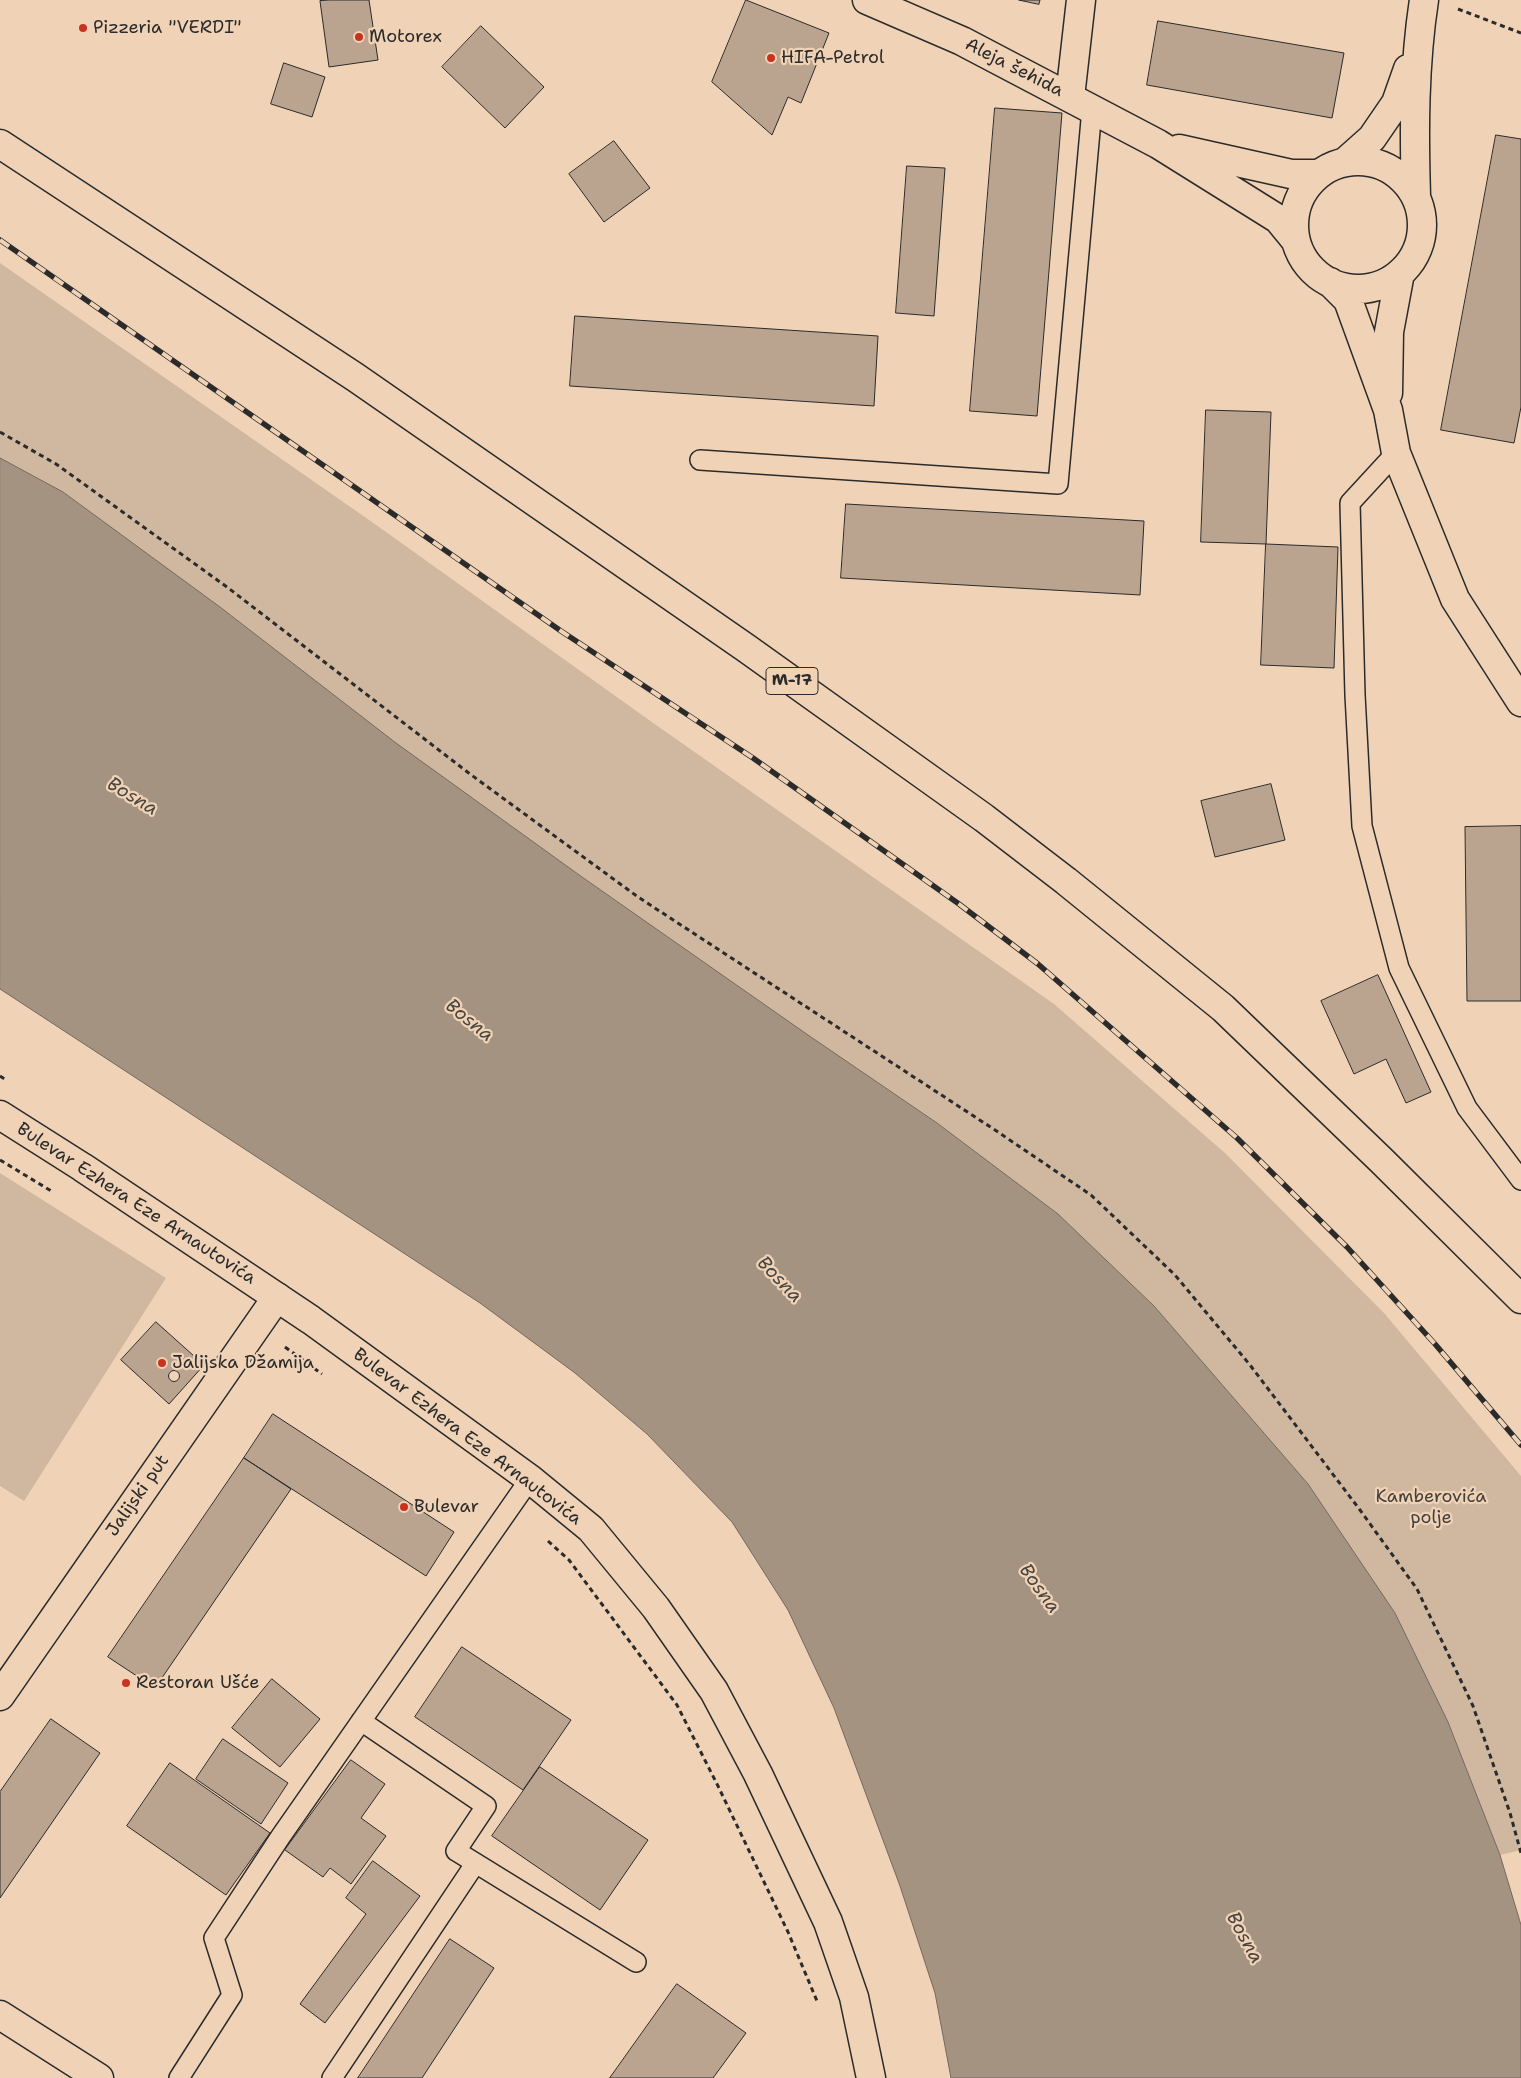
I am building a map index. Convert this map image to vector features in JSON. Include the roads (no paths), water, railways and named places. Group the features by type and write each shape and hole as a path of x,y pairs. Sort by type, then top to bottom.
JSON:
{"main road":[{"name":"Aleja šehida","path":"867,0 953,37 1158,144 1278,219 1296,242"},
{"path":"1081,0 1081,103"},
{"path":"1416,196 1403,179 1386,167 1366,161 1345,162 1331,167 1319,174 1306,188 1297,204 1294,223 1296,242 1301,254 1318,275 1330,282 1348,288 1366,288 1384,283 1400,274 1414,257 1421,237 1422,216 1416,196 1414,140 1418,39 1424,0"},
{"path":"1345,162 1372,138 1396,103 1418,39"},
{"name":"M-17","path":"0,144 364,383 746,648 992,824 1066,881 1223,1008 1381,1160 1521,1299"},
{"name":"Aleja šehida","path":"1158,144 1291,174 1319,174"},
{"path":"1388,410 1390,332 1400,274"},
{"path":"1330,282 1348,300 1388,410 1396,453 1455,599 1521,702"},
{"name":"Bulevar Ezhera Eze Arnautovića","path":"0,1115 82,1167 277,1297 530,1479 591,1529 656,1608 714,1691 758,1774 828,1922 854,1997 871,2078"},
{"name":"Jalijski put","path":"0,1696 277,1297"},
{"path":"0,2015 98,2078"}],"lane":[{"path":"700,460 1058,484 1081,103"},
{"path":"1396,453 1350,503 1355,695 1362,826 1399,968 1467,1108 1521,1180"},
{"path":"179,2078 232,1995 214,1938 361,1721 530,1479"},
{"path":"361,1721 486,1806 456,1851 636,1962"},
{"path":"332,2078 475,1864"}],"water":[{"name":"Bosna","path":"0,458 63,492 220,607 396,743 582,877 937,1123 1058,1214 1154,1306 1308,1484 1395,1613 1448,1722 1500,1855 1521,1925 1521,2078 951,2078 935,1993 900,1886 834,1708 788,1610 732,1522 647,1434 575,1373 480,1303 0,989"}],"railway":[{"path":"0,240 561,631 753,758 959,904 1038,964 1237,1138 1347,1247 1435,1344 1521,1445"}],"place":[{"name":"Pizzeria \"VERDI\"","path":"83,28"},
{"name":"Motorex","path":"359,37"},
{"name":"HIFA-Petrol","path":"771,58"},
{"name":"Jalijska Džamija","path":"162,1363"},
{"name":"Bulevar","path":"404,1507"},
{"name":"Restoran Ušće","path":"126,1683"}],"park label":[{"name":"Kamberovića polje","path":"1431,1507"}]}
